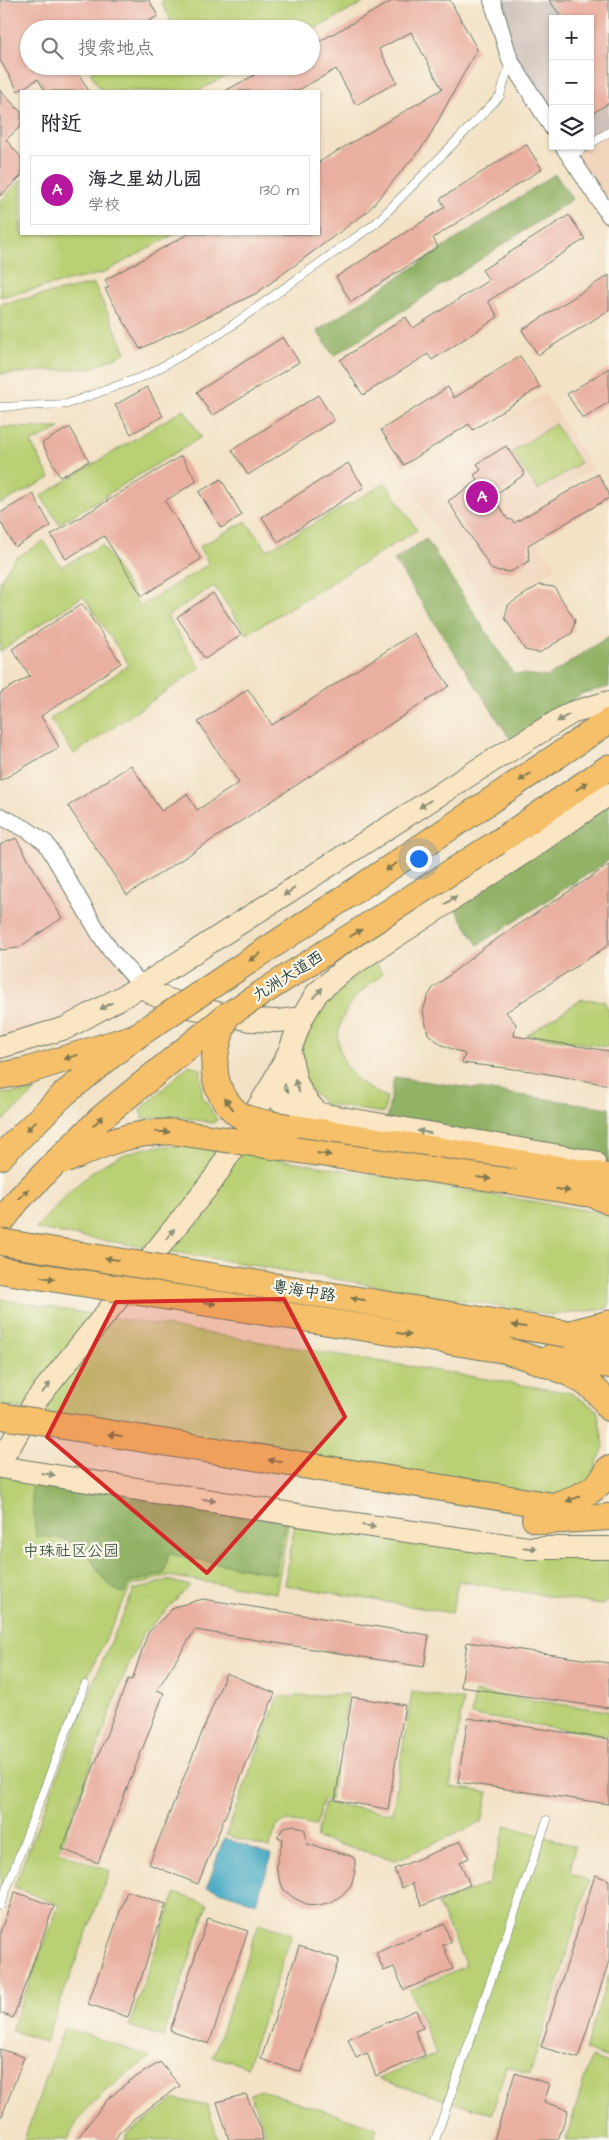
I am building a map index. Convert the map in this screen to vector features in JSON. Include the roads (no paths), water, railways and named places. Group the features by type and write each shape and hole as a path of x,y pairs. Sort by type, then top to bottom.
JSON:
{"highway":[{"path":"226,1016 214,1055 215,1079 219,1090 232,1109 241,1116 256,1122 609,1178"},
{"path":"0,1076 26,1071 134,1037"},
{"name":"粤海中路","path":"0,1242 567,1334 609,1339"},
{"name":"粤海中路","path":"0,1270 609,1365"},
{"path":"504,1350 572,1374 592,1388 609,1408"},
{"path":"0,1416 37,1431 546,1521 609,1517"},
{"path":"0,1434 37,1431 552,1506 588,1494 607,1474 609,1469"}],"main road":[{"path":"0,1047 66,1028 142,986 487,764 571,713 609,702"},
{"name":"九洲大道西","path":"0,1157 64,1094 134,1037 609,721"},
{"name":"九洲大道西","path":"0,1224 18,1200 102,1117 226,1016 498,842 609,767"},
{"path":"0,1458 9,1448 34,1403 213,1180 270,1088 290,1050 302,1018 317,993 341,972 531,848 609,794"},
{"path":"142,986 155,995 190,1006 250,1020 278,1021 302,1018"},
{"path":"290,1050 293,1074 300,1094 319,1114"},
{"path":"270,1088 274,1096 297,1110 592,1162 609,1167"},
{"path":"51,1167 128,1135 174,1132 515,1182 594,1195 609,1202"},
{"path":"567,1334 609,1323"},
{"path":"0,1467 335,1521 528,1548 609,1548"}],"street":[{"path":"492,0 510,60 549,123"},
{"path":"567,152 609,215"},
{"path":"0,816 26,829 46,843 111,951 142,986"}],"lane":[{"path":"0,407 67,404 147,376 221,333 376,223 500,96 510,60"},
{"path":"594,141 609,132"},
{"path":"0,1906 85,1685"},
{"path":"436,2140 547,1820"}],"water":[{"path":"224,1838 272,1855 256,1903 207,1887"}],"place":[{"name":"海之星幼儿园","path":"482,497"}],"park label":[{"name":"中珠社区公园","path":"71,1551"}]}
